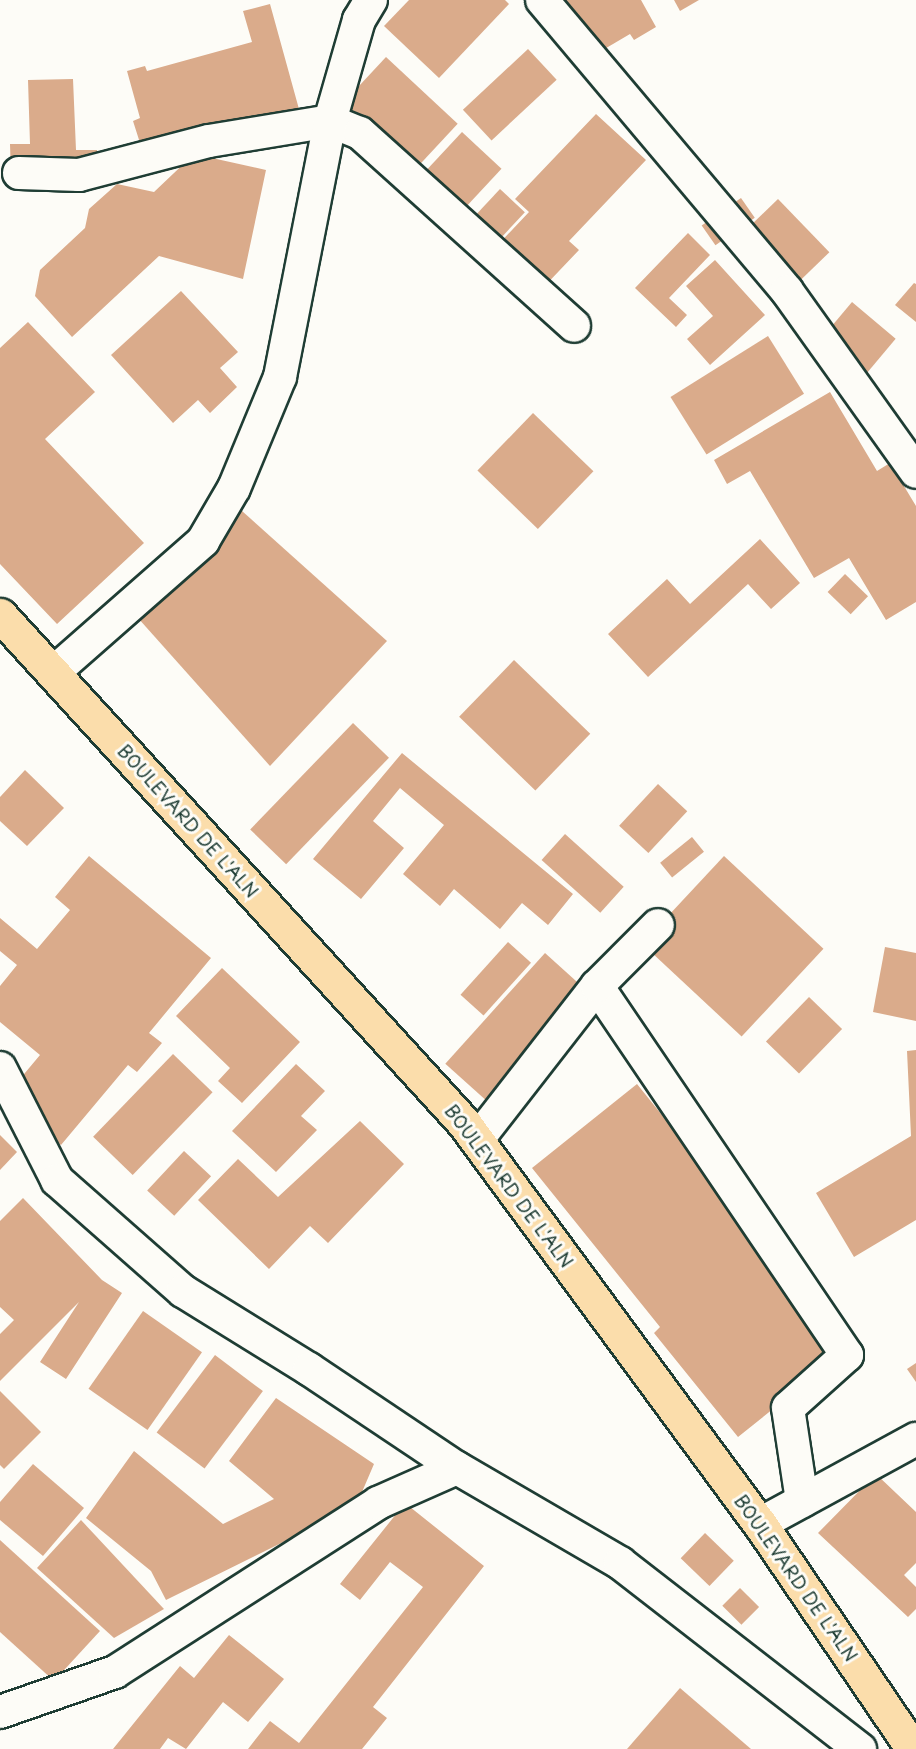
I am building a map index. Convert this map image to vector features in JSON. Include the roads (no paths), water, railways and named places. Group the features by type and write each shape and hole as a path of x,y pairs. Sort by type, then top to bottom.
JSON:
{"main road":[{"name":"BOULEVARD DE L'ALN","path":"0,615 477,1140 760,1524 913,1749"}],"street":[{"path":"53,673 203,541 234,489 280,377 330,121 359,20 371,0"},
{"path":"542,0 787,291 916,472"},
{"path":"19,173 79,175 209,141 330,121 360,134 574,326"},
{"path":"477,1140 597,986 658,925"},
{"path":"597,986 847,1355 788,1408 802,1501"},
{"path":"0,1068 57,1180 175,1283 457,1468 620,1563 860,1749"},
{"path":"760,1524 916,1439"},
{"path":"0,1712 116,1671 378,1503 457,1468"}]}
